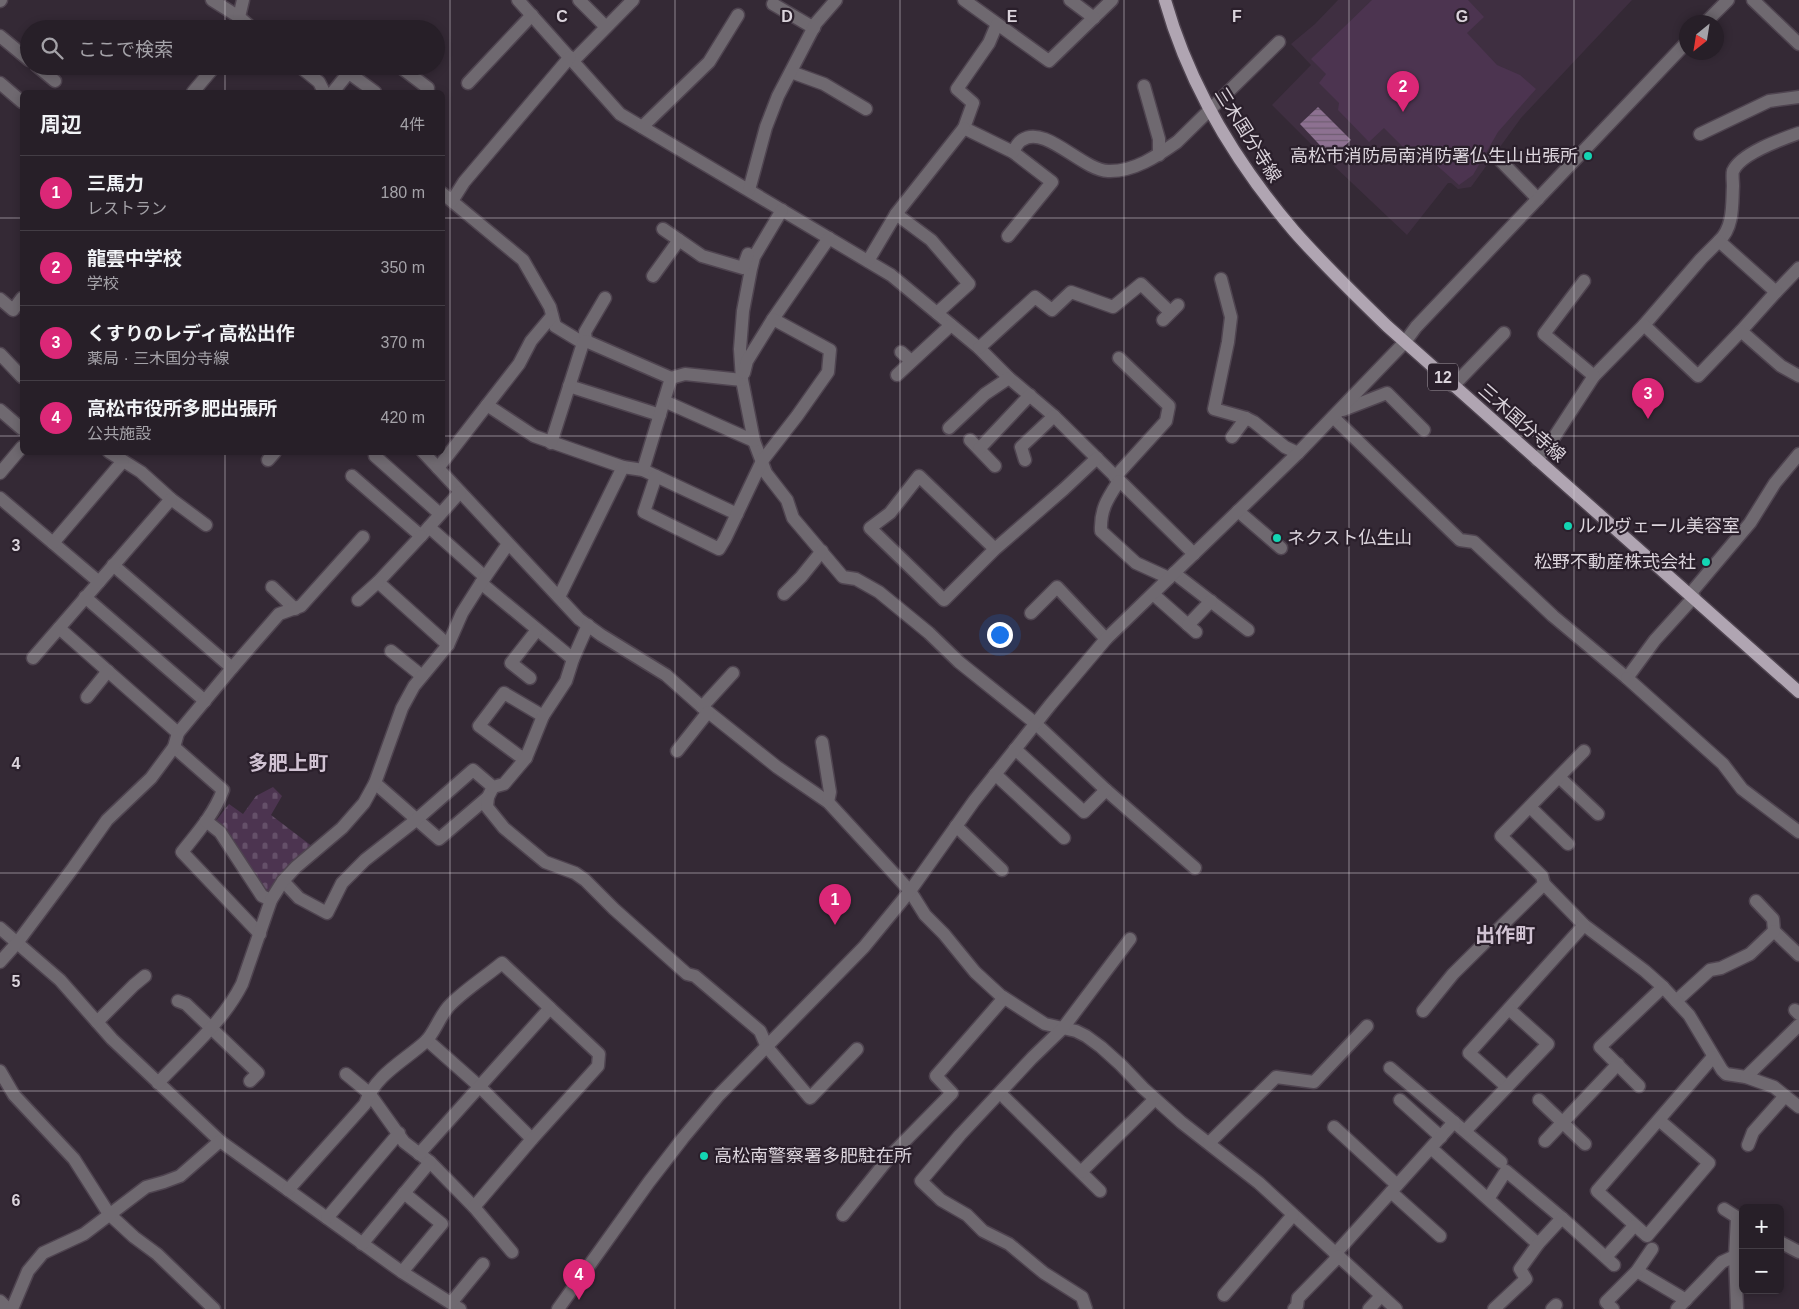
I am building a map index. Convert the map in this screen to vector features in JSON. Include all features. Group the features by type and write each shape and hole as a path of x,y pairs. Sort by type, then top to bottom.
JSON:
{"main road":[{"name":"三木国分寺線","path":"1165,0 1172,26 1199,88 1226,138 1260,189 1295,232 1341,281 1453,386 1799,692"}],"street":[{"path":"212,0 242,20"},
{"path":"239,17 243,0"},
{"path":"518,0 620,114 891,275 979,348 1009,378 1054,416 1194,554"},
{"path":"579,0 606,27"},
{"path":"633,0 571,59 464,182 448,197 524,260 550,307 555,326 585,342 671,378 685,374 742,380"},
{"path":"749,190 766,127 778,96 814,28 836,0"},
{"path":"964,0 1049,61 1112,0"},
{"path":"1070,0 1094,18"},
{"path":"1713,15 1728,0"},
{"path":"1753,0 1799,44"},
{"path":"773,4 814,28"},
{"path":"468,83 532,15"},
{"path":"642,127 710,62 738,15"},
{"path":"868,261 896,214 964,128 973,103 957,89 990,43 997,24"},
{"path":"0,36 20,53"},
{"path":"1012,152 1022,140 1034,136 1046,138 1094,169 1108,172 1134,167 1159,155 1177,142 1279,42"},
{"path":"558,1309 649,1182 719,1095 864,947 910,891 956,826 1035,723 1106,639 1336,414 1405,342 1416,327 1679,50"},
{"path":"791,72 824,84 866,108"},
{"path":"48,75 55,81"},
{"path":"195,90 207,75"},
{"path":"310,75 319,82 323,90"},
{"path":"335,90 347,75"},
{"path":"356,75 373,90"},
{"path":"411,75 428,88"},
{"path":"0,83 20,100"},
{"path":"1144,86 1159,139 1159,155"},
{"path":"1700,134 1770,101 1799,97"},
{"path":"964,128 1012,152 1052,182 1008,236"},
{"path":"1537,460 1549,445 1594,376 1644,325 1701,259 1724,236 1731,220 1733,171 1747,155 1799,133"},
{"path":"1495,155 1538,199"},
{"path":"663,229 702,256 743,268 746,256 779,208"},
{"path":"779,208 754,257 742,321 740,349 742,380 754,441 766,473 787,500 793,518 842,577 856,579 879,592 929,633 959,662 1035,723 1106,790 1195,868"},
{"path":"896,214 932,240 969,284 937,313"},
{"path":"742,380 747,361 773,319 829,238"},
{"path":"653,276 679,240"},
{"path":"1720,241 1776,292"},
{"path":"1644,325 1698,376 1799,268"},
{"path":"1221,279 1231,317 1228,342 1214,409 1254,422 1285,447 1298,453"},
{"path":"1584,281 1544,334 1594,376"},
{"path":"979,348 1031,294 1056,314 1071,292 1113,308 1141,284 1170,312"},
{"path":"551,443 585,342 585,332 605,298"},
{"path":"0,300 13,310 20,301"},
{"path":"438,468 519,364 531,341 552,316"},
{"path":"656,476 644,512 719,549 762,461 798,416 828,372 830,350 773,319"},
{"path":"897,376 951,325"},
{"path":"1741,331 1781,366 1799,376"},
{"path":"1453,386 1504,333"},
{"path":"901,352 911,361"},
{"path":"0,354 20,375"},
{"path":"1119,358 1169,406 1166,421 1117,479 1105,503 1100,519 1101,531 1136,563 1172,575 1211,601 1248,630"},
{"path":"643,470 671,378"},
{"path":"950,428 985,394 1009,378"},
{"path":"569,386 660,416"},
{"path":"1336,414 1387,393 1424,430"},
{"path":"995,466 974,444 1030,395"},
{"path":"664,401 754,441"},
{"path":"487,405 534,436 623,466 643,470 737,514"},
{"path":"0,410 20,427"},
{"path":"1336,414 1460,540 1474,542 1553,616 1723,764 1742,789 1799,832"},
{"path":"1025,460 1021,447 1054,416"},
{"path":"1232,436 1246,418"},
{"path":"1,468 20,449"},
{"path":"1626,678 1750,522 1775,483 1799,454"},
{"path":"114,455 141,472 171,499 206,525"},
{"path":"427,455 579,619 666,675 777,767 828,802 910,891 925,915 944,934 975,972 1004,998 1045,1024 1076,1031 1086,1036 1121,1065 1155,1099 1246,1172 1396,1309"},
{"path":"375,456 440,514"},
{"path":"994,549 919,476 890,513 870,528 944,600 994,549 1064,489 1096,458"},
{"path":"53,543 123,461"},
{"path":"559,597 623,466"},
{"path":"352,476 425,531 483,580 537,630 573,659"},
{"path":"358,600 378,582 460,492"},
{"path":"0,498 99,582"},
{"path":"33,658 171,499"},
{"path":"1238,511 1281,548"},
{"path":"0,962 17,943 74,868 107,820 150,778 174,746 178,733 232,668 279,614 301,606 363,537"},
{"path":"158,1083 210,1028 235,997 242,984 271,900 282,881 342,828 364,803 375,783 402,708 422,676 448,645 462,613 508,544"},
{"path":"784,594 822,551"},
{"path":"113,565 232,668"},
{"path":"378,582 448,645"},
{"path":"272,587 295,609"},
{"path":"1031,612 1057,587 1106,639"},
{"path":"1153,594 1192,629 1211,601"},
{"path":"86,597 205,701"},
{"path":"375,783 439,838 491,792 504,784 526,758 543,716 566,681 573,659 588,625"},
{"path":"59,628 178,733"},
{"path":"530,678 511,663 537,630"},
{"path":"391,651 422,676"},
{"path":"87,697 108,671"},
{"path":"677,751 705,709 733,673"},
{"path":"526,758 518,755 479,726 504,693 543,716"},
{"path":"822,742 830,792 828,802"},
{"path":"174,746 223,790 219,801 206,821 182,852 260,934"},
{"path":"1015,749 1084,812 1106,790"},
{"path":"1584,751 1502,836 1542,876 1544,884 1584,925 1663,987 1689,1015 1726,1074 1746,1077 1774,1087 1799,1107"},
{"path":"282,881 300,898 327,913 342,883 365,860 416,820 473,770 491,792"},
{"path":"995,774 1064,838"},
{"path":"1559,777 1598,814"},
{"path":"491,792 488,806 504,828 545,862 575,872 686,974 694,976 760,1031 767,1047 810,1098 857,1049"},
{"path":"1530,807 1568,844"},
{"path":"206,821 220,832 262,896 271,900"},
{"path":"956,826 1002,870"},
{"path":"1423,1011 1453,974 1544,884"},
{"path":"1756,901 1773,919 1774,931 1799,955"},
{"path":"1507,1087 1469,1053 1584,925"},
{"path":"0,928 60,980 112,1039 220,1141 402,1272 456,1306 483,1264"},
{"path":"1676,1001 1710,970 1721,968 1750,954 1774,931"},
{"path":"1086,1309 1082,1297 1044,1273 1009,1244 983,1231 967,1215 941,1200 921,1181 960,1135 1032,1058 1063,1028 1130,939"},
{"path":"288,1190 365,1104 369,1093 393,1067 427,1040 438,1019 451,1004 502,963 599,1054 598,1066 532,1139 474,1208"},
{"path":"97,1022 145,976"},
{"path":"1639,1086 1600,1046 1663,987"},
{"path":"843,1215 892,1154 952,1093 936,1076 1004,998"},
{"path":"178,1001 186,1004 258,1073 250,1081"},
{"path":"419,1154 550,1008"},
{"path":"1465,1131 1548,1044 1509,1009"},
{"path":"1746,1077 1799,1025"},
{"path":"1209,1144 1276,1077 1314,1082 1366,1026"},
{"path":"427,1040 480,1087 532,1139"},
{"path":"1659,1120 1709,1163 1647,1236 1597,1191 1714,1057"},
{"path":"1545,1141 1618,1064"},
{"path":"1390,1068 1501,1162"},
{"path":"0,1071 14,1095 74,1159 109,1214 134,1237 157,1254 214,1309"},
{"path":"346,1074 369,1093 404,1142 430,1162 474,1208 512,1252"},
{"path":"1748,1145 1753,1132 1785,1096"},
{"path":"1005,1098 1100,1190"},
{"path":"1081,1172 1155,1099"},
{"path":"1400,1100 1441,1137"},
{"path":"1540,1100 1585,1144"},
{"path":"1294,1309 1298,1298 1454,1122"},
{"path":"1334,1127 1440,1236"},
{"path":"327,1218 399,1133"},
{"path":"0,1301 10,1309 28,1271 43,1253 84,1234 146,1187 180,1176 220,1141"},
{"path":"1432,1148 1538,1244"},
{"path":"362,1244 430,1162"},
{"path":"1488,1199 1506,1172 1610,1261 1634,1226"},
{"path":"402,1272 442,1224 404,1193"},
{"path":"1724,1209 1739,1218"},
{"path":"1224,1295 1293,1215"},
{"path":"1494,1309 1526,1279 1520,1269 1538,1244 1562,1218"},
{"path":"1737,1309 1735,1256 1739,1226"},
{"path":"1784,1244 1799,1252"},
{"path":"1613,1309 1606,1302 1637,1270 1652,1250"},
{"path":"1637,1270 1682,1304 1722,1262 1735,1256"},
{"path":"1369,1309 1381,1296"}],"shaded area":[{"path":"1338,0 1632,0 1521,118 1471,187 1458,189 1451,183 1448,183 1407,235 1272,105 1311,65 1291,44 1315,24"},
{"path":"1318,107 1351,140 1332,158 1300,124"}],"green space":[{"path":"1372,0 1468,0 1484,17 1467,33 1497,65 1520,75 1536,89 1498,132 1473,175 1459,185 1416,147 1409,153 1384,128 1369,142 1338,110 1339,103 1319,83 1326,74 1311,59"},
{"path":"273,787 282,796 271,815 313,847 268,895 215,822 229,804 243,814 256,796"}],"place":[{"name":"龍雲中学校","path":"1403,112"},
{"name":"高松市消防局南消防署仏生山出張所","path":"1588,156"},
{"name":"くすりのレディ高松出作","path":"1648,419"},
{"name":"ルルヴェール美容室","path":"1568,526"},
{"name":"ネクスト仏生山","path":"1277,538"},
{"name":"松野不動産株式会社","path":"1706,562"},
{"name":"三馬力","path":"835,925"},
{"name":"高松南警察署多肥駐在所","path":"704,1156"},
{"name":"高松市役所多肥出張所","path":"579,1300"}],"district":[{"name":"多肥上町","path":"288,763"},
{"name":"出作町","path":"1505,935"}]}
